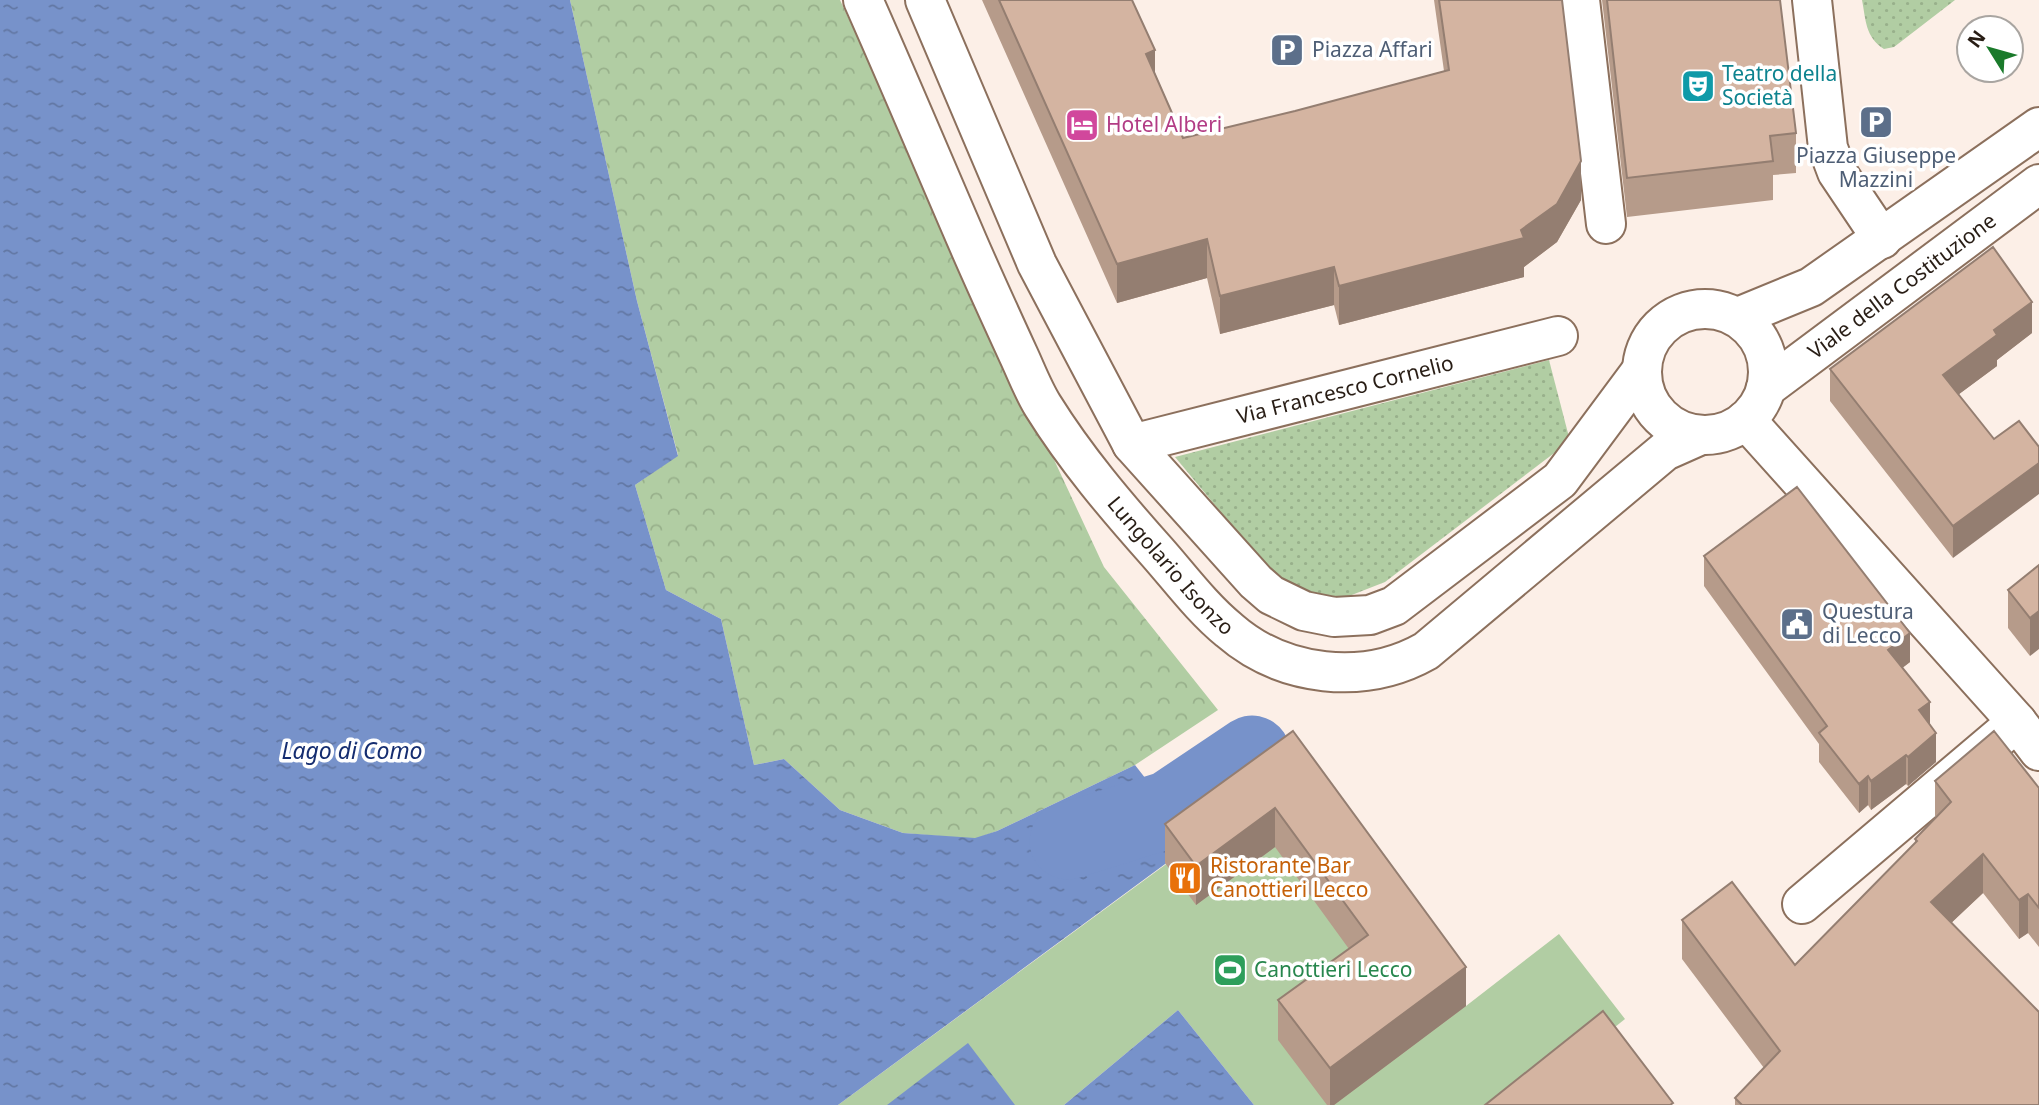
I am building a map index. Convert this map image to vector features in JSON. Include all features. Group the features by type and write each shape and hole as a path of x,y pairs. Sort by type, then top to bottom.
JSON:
{"main road":[{"name":"Lungolario Isonzo","path":"863,0 984,280 1042,404 1088,471 1128,520 1226,628 1255,649 1303,668 1332,672 1375,670 1410,660 1426,651 1665,451 1701,435"},
{"path":"925,0 1037,264 1132,444 1256,582 1289,606 1334,617 1359,616 1394,606 1560,480 1641,371"},
{"path":"1580,0 1606,224"},
{"path":"1812,0 1828,148 1837,172 1882,239"},
{"path":"1738,317 1811,287 2039,127"},
{"name":"Viale della Costituzione","path":"1766,388 2039,184"},
{"path":"1695,308 1711,308 1738,317 1753,330 1763,344 1768,360 1766,388 1756,409 1746,420 1729,430 1712,435 1679,430 1659,415 1645,395 1641,371 1646,347 1654,333 1665,321 1695,308"},
{"name":"Via Francesco Cornelio","path":"1132,444 1558,336"},
{"path":"1746,420 2017,722 2039,751"},
{"path":"1802,904 2017,722"}],"green space":[{"path":"570,0 840,0 1104,567 1218,710 1135,765 975,839 903,833 840,810 784,759 754,765 721,619 666,590 635,485 678,455 637,301"},
{"path":"1862,0 1955,0 1894,47 1884,49 1870,33"},
{"path":"1549,360 1570,441 1385,582 1344,598 1306,592 1274,576 1175,457"},
{"name":"Canottieri Lecco","path":"1293,771 1466,1006 1559,934 1625,1019 1600,1039 1650,1105 1254,1105 1178,1010 1064,1105 838,1105"}],"water":[{"name":"Lago di Como","path":"0,0 570,0 637,301 678,456 635,485 666,590 721,619 754,765 784,759 840,810 903,833 975,838 997,831 1135,765 1195,842 838,1105 0,1105"},
{"path":"1178,1010 1254,1105 1064,1105"},
{"path":"968,1043 1015,1105 887,1105"}],"building":[{"path":"999,0 1132,0 1155,50 1146,54 1183,138 1449,70 1439,0 1562,0 1581,161 1557,204 1521,230 1524,238 1339,286 1334,267 1220,296 1207,239 1117,264"},
{"name":"Teatro della Società","path":"1607,0 1780,0 1796,133 1770,136 1773,161 1627,178"},
{"path":"1993,247 2032,302 1994,330 1997,335 1943,375 1994,439 2019,421 2039,447 2039,463 1953,526 1830,369"},
{"path":"1797,487 1910,633 1888,650 1930,702 1919,710 1936,733 1908,757 1906,755 1871,781 1868,776 1859,784 1819,733 1827,726 1704,556"},
{"path":"2039,565 2039,611 2030,618 2008,590"},
{"path":"1293,731 1466,967 1330,1068 1278,1000 1368,935 1275,808 1196,866 1165,824"},
{"path":"1994,731 2039,788 2039,908 2028,894 2019,900 1983,854 1931,902 2039,1012 2039,1105 1742,1105 1735,1098 1780,1051 1682,920 1732,882 1795,965 1917,841 1915,839 1951,802 1935,781"},
{"path":"1603,1011 1673,1103 1485,1105"}],"waterway":[{"path":"1068,841 1170,809 1252,754"}],"place":[{"name":"Piazza Affari","path":"1287,50"},
{"name":"Teatro della Società","path":"1698,86"},
{"name":"Piazza Giuseppe Mazzini","path":"1876,122"},
{"name":"Hotel Alberi","path":"1082,125"},
{"name":"Questura di Lecco","path":"1797,624"},
{"name":"Ristorante Bar Canottieri Lecco","path":"1185,878"},
{"name":"Canottieri Lecco","path":"1230,970"}]}
